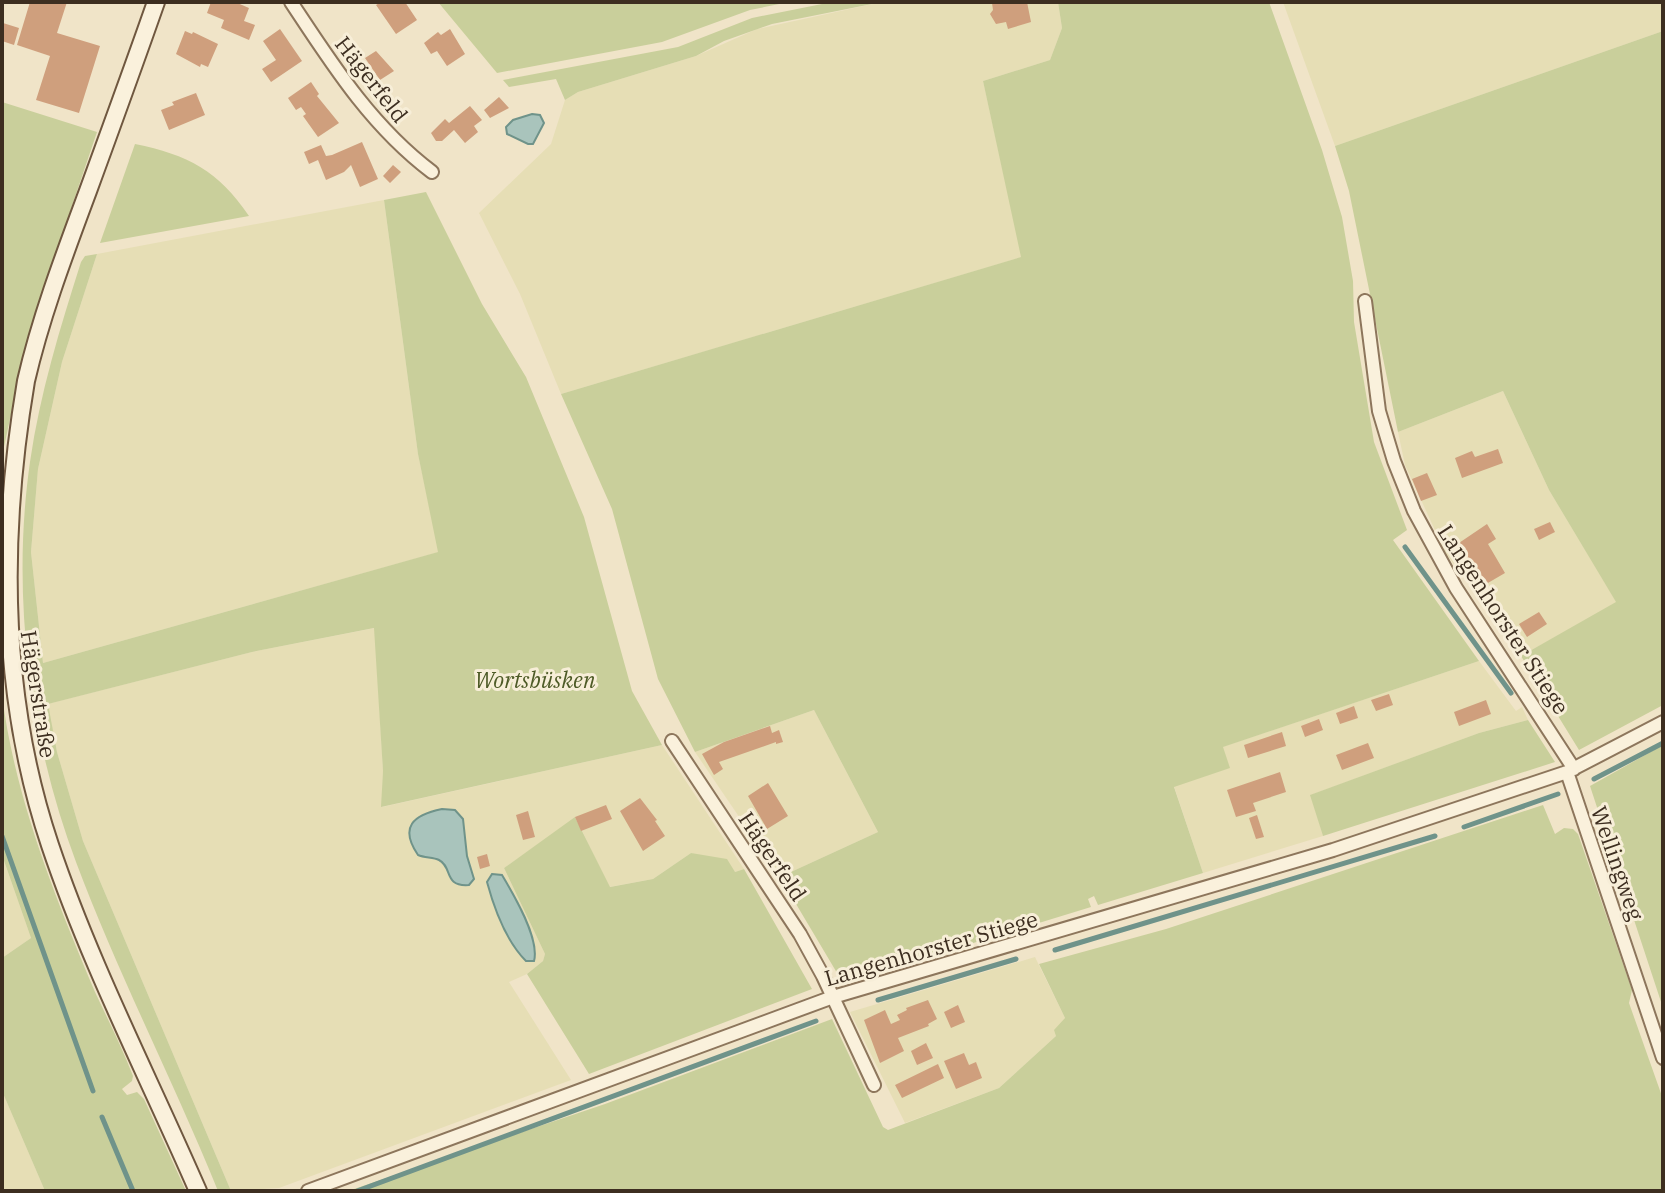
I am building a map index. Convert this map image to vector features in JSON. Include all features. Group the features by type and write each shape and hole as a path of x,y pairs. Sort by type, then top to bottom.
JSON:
{"main road":[{"name":"Hägerstraße","path":"156,2 56,278 34,351 11,463 4,590 9,663 18,719 50,845 95,961 198,1191"}],"street":[{"name":"Hägerfeld","path":"291,2 361,104 403,148 432,172"},
{"name":"Langenhorster Stiege","path":"1365,301 1379,411 1414,511 1456,588 1570,771"},
{"name":"Langenhorster Stiege","path":"308,1191 833,997 1325,853 1570,771 1663,722"},
{"name":"Hägerfeld","path":"672,741 772,889 833,997 874,1085"},
{"name":"Wellingweg","path":"1570,771 1663,1058"}],"shaded area":[{"path":"882,2 1058,2 1062,28 1050,60 983,81 1022,257 561,394 520,294 479,213 551,144 565,100 578,92 696,56 757,29"},
{"path":"1283,2 1663,2 1663,31 1335,146"},
{"path":"384,200 418,454 439,552 43,663 31,552 38,469 62,362 97,254"},
{"path":"1503,391 1549,490 1617,603 1521,656 1445,552 1405,465 1398,432"},
{"path":"375,628 383,771 382,807 662,745 744,869 735,872 691,853 653,879 609,887 576,818 504,868 545,954 543,961 527,974 509,982 571,1080 279,1188 231,1191 83,841 57,752 47,704 252,652"},
{"path":"1479,661 1516,711 1522,707 1528,720 1479,733 1311,795 1323,836 1203,873 1174,786 1229,768 1222,747"},
{"path":"814,710 878,832 780,877 695,752"},
{"path":"2,855 31,938 2,958"},
{"path":"1035,957 1065,1018 1056,1036 999,1088 905,1123 850,1012"},
{"path":"2,1091 45,1191 2,1191"}],"green space":[{"path":"438,2 789,2 750,10 662,42 497,73"},
{"path":"832,2 882,2 772,24 724,41 696,56 578,92 565,100 556,79 509,87 503,80 678,47 752,18"},
{"path":"1058,2 1269,2 1322,150 1342,217 1353,281 1354,322 1374,442 1407,530 1393,540 1479,661 1223,747 1230,768 1174,787 1203,873 1098,905 1094,896 1088,899 1091,907 843,983 780,877 878,832 814,710 695,752 658,679 612,509 561,394 1021,257 983,81 1050,60 1062,28"},
{"path":"1663,31 1663,705 1579,750 1521,656 1616,602 1549,490 1503,391 1398,432 1349,191 1335,146"},
{"path":"2,102 97,132 28,336 2,456"},
{"path":"135,144 171,153 200,167 226,187 249,216 100,243"},
{"name":"Wortsbüsken","path":"426,192 482,304 526,377 584,517 632,691 662,745 381,807 383,771 374,628 252,652 48,704 57,752 83,841 231,1191 218,1191 92,904 46,765 28,665 24,614 25,512 39,411 81,262 85,256 97,254 62,362 38,469 31,552 43,663 438,552 418,454 384,200"},
{"path":"2,695 16,772 38,846 80,956 133,1076 132,1081 122,1089 127,1095 137,1092 144,1099 186,1191 45,1191 2,1091 2,958 31,938 2,855"},
{"path":"1528,720 1555,762 1323,836 1310,795 1479,733"},
{"path":"1663,745 1663,1008 1590,786"},
{"path":"1543,805 1555,834 1564,828 1573,829 1578,834 1632,990 1629,1003 1663,1099 1663,1191 348,1191 605,1104 832,1019 883,1127 888,1130 999,1088 1056,1036 1054,1030 1065,1018 1039,964 1166,929"},
{"path":"575,817 610,887 653,879 691,853 727,859 735,872 744,869 812,989 589,1074 527,974 543,961 545,954 504,868"}],"water":[{"path":"532,114 540,115 544,123 533,144 507,134 506,127 513,120"},
{"path":"442,809 455,810 463,819 467,856 474,879 469,885 455,883 443,863 418,855 412,845 412,824 423,815"},
{"path":"492,874 502,875 519,905 530,929 534,961 526,961 519,953 502,924 487,882"}],"building":[{"path":"30,2 67,2 57,33 100,46 79,113 36,100 50,56 17,45"},
{"path":"211,2 235,2 249,8 244,21 255,25 249,40 221,28 224,20 207,13"},
{"path":"381,2 405,2 417,20 396,34 376,5"},
{"path":"1027,2 1031,22 1008,29 1006,22 996,24 990,14 992,3"},
{"path":"3,23 19,28 14,45 2,41"},
{"path":"280,29 302,61 271,82 262,69 276,60 263,41"},
{"path":"450,29 465,54 447,66 437,51 431,54 424,43 438,32 441,35"},
{"path":"185,31 218,44 208,67 201,64 200,67 176,54"},
{"path":"376,51 394,71 380,80 365,58"},
{"path":"311,82 319,94 317,96 339,123 318,137 303,116 306,114 301,107 296,110 288,98"},
{"path":"196,93 205,115 169,130 161,110"},
{"path":"499,97 509,108 490,118 484,110"},
{"path":"470,106 482,120 474,126 478,132 465,143 454,130 442,141 436,141 431,133 445,119 449,123"},
{"path":"362,142 378,179 360,187 351,165 344,172 326,180 318,160 309,164 304,152 321,145 326,156 332,155"},
{"path":"393,165 401,172 390,183 383,176"},
{"path":"1498,449 1503,463 1462,478 1455,458 1472,451 1475,457"},
{"path":"1427,473 1437,495 1421,501 1412,479"},
{"path":"1550,522 1555,532 1539,540 1534,529"},
{"path":"1487,524 1496,539 1488,544 1505,573 1481,587 1456,545"},
{"path":"1539,612 1547,624 1527,637 1519,624"},
{"path":"1389,694 1393,705 1376,711 1371,700"},
{"path":"1486,700 1491,714 1459,726 1454,712"},
{"path":"1354,706 1358,718 1340,724 1336,713"},
{"path":"1319,719 1323,730 1305,737 1301,726"},
{"path":"770,726 772,733 779,730 783,742 719,762 723,769 714,775 702,754 724,742"},
{"path":"1282,732 1286,746 1248,758 1244,745"},
{"path":"1368,743 1374,758 1342,770 1336,755"},
{"path":"1280,772 1286,792 1253,803 1256,811 1236,817 1227,790"},
{"path":"768,783 788,816 767,829 748,796"},
{"path":"640,798 665,836 643,851 620,811"},
{"path":"606,805 612,819 581,831 575,817"},
{"path":"528,811 535,837 523,840 516,815"},
{"path":"1257,815 1264,837 1256,839 1249,818"},
{"path":"487,854 490,866 480,869 477,857"},
{"path":"928,1000 937,1019 929,1026 898,1038 904,1051 880,1063 864,1020 885,1010 891,1024 900,1020 897,1015 906,1008"},
{"path":"958,1005 965,1022 951,1028 944,1012"},
{"path":"926,1043 933,1058 917,1065 911,1051"},
{"path":"964,1053 969,1065 976,1062 982,1078 956,1089 944,1061"},
{"path":"938,1064 944,1078 902,1098 895,1085"}],"waterway":[{"path":"1405,547 1511,693"},
{"path":"1594,779 1663,743"},
{"path":"1464,827 1558,794"},
{"path":"2,836 93,1091"},
{"path":"1055,950 1435,836"},
{"path":"878,1000 1016,959"},
{"path":"357,1191 816,1021"},
{"path":"102,1117 133,1191"}]}
